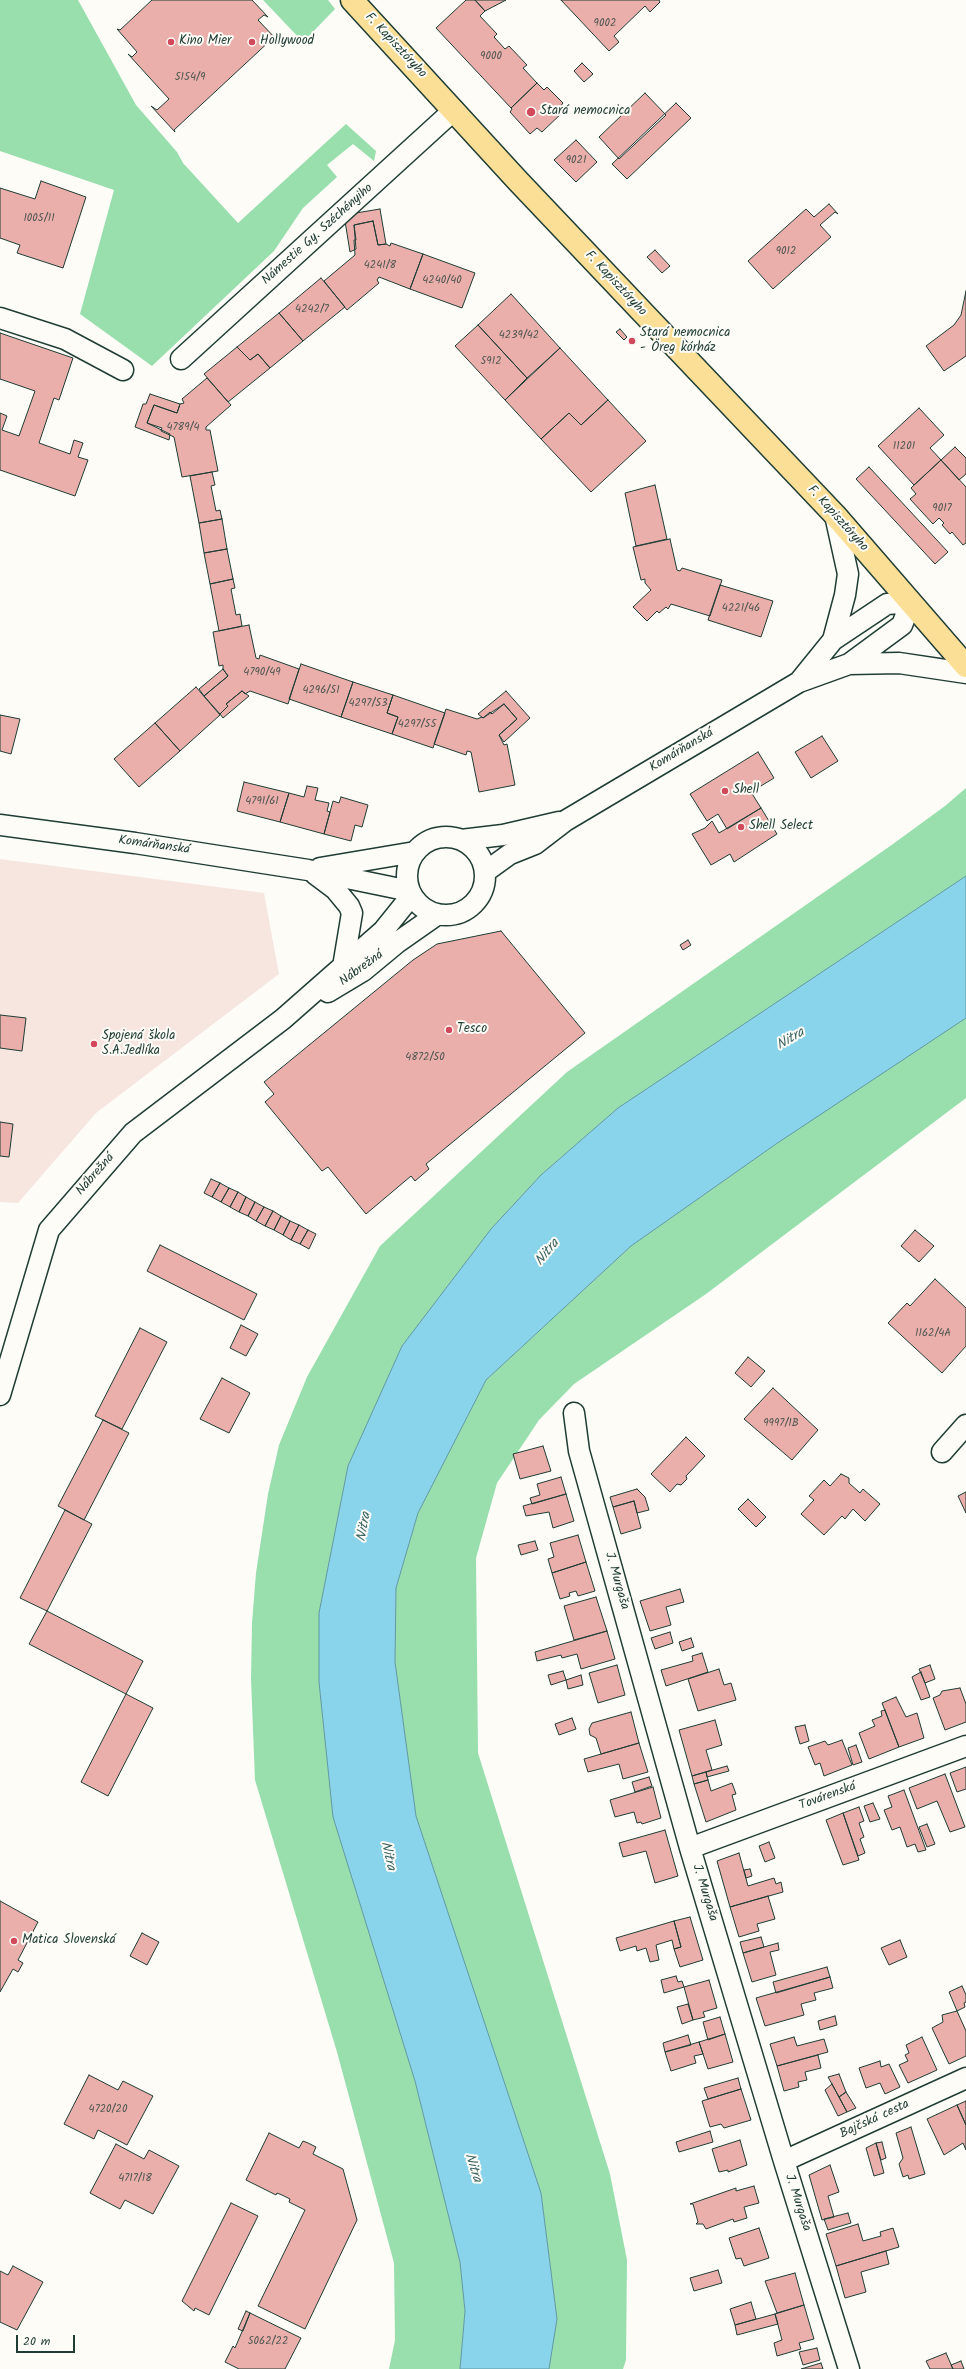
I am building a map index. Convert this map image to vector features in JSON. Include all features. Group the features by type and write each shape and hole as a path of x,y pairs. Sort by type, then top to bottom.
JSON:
{"main road":[{"name":"F. Kapisztóryho","path":"352,0 518,181 835,515 966,666"}],"street":[{"name":"Námestie Gy. Széchényiho","path":"181,359 454,110"},
{"path":"0,318 65,339 123,370"},
{"path":"833,640 845,595 848,574 835,515"},
{"path":"911,602 902,625 849,664 799,682 833,640 887,604 911,602"},
{"path":"849,664 899,663 966,673"},
{"name":"Komárňanská","path":"461,840 477,852 485,872 510,854 535,844 565,821 799,682"},
{"name":"Komárňanská","path":"308,870 415,852 431,840 441,837 461,840 503,835 565,821"},
{"name":"Komárňanská","path":"0,825 143,844 308,870 411,893"},
{"path":"415,852 407,871 411,893 428,910 438,914 451,914 463,911 473,904 480,894 484,882 485,872"},
{"path":"308,870 335,889 349,906 352,914 343,967"},
{"name":"Nábrežná","path":"0,1395 49,1230 133,1133 283,1019 383,931 411,893"},
{"name":"Nábrežná","path":"283,1019 363,971 398,942 438,914"},
{"name":"J. Murgaša","path":"574,1413 579,1451 690,1848 784,2161 849,2369"},
{"path":"942,1452 966,1425"},
{"name":"Továrenská","path":"690,1848 966,1746"},
{"name":"Bajčská cesta","path":"784,2161 966,2078"}],"shaded area":[{"name":"Spojená škola S.A.Jedlíka","path":"0,859 264,893 279,974 96,1113 18,1203 0,1202"}],"green space":[{"path":"0,0 78,0 136,105 177,152 183,163 238,223 346,124 376,151 374,161 353,144 327,165 337,177 303,208 274,251 152,366 80,314 114,190 0,151"},
{"path":"263,0 328,0 335,9 303,42"},
{"path":"966,788 966,876 618,1108 541,1175 491,1229 402,1346 348,1466 319,1613 319,1682 333,1817 415,2081 460,2262 465,2311 460,2369 389,2369 395,2340 394,2263 337,2052 255,1780 251,1679 252,1623 256,1573 268,1494 279,1445 307,1377 380,1246 567,1072 893,844 945,806"},
{"path":"966,1018 966,1098 706,1294 574,1384 539,1420 497,1483 476,1558 478,1753 610,2174 627,2260 626,2360 623,2369 549,2369 557,2319 541,2193 416,1816 395,1662 396,1588 418,1513 486,1380 631,1246 776,1144"}],"water":[{"name":"Nitra","path":"966,876 966,1018 776,1144 631,1246 486,1380 418,1513 396,1588 395,1662 416,1816 541,2193 557,2319 549,2369 460,2369 465,2311 460,2262 415,2081 333,1817 319,1682 319,1613 348,1466 402,1346 491,1229 541,1175 618,1108"}],"building":[{"path":"152,0 252,0 268,17 264,15 258,20 276,39 273,38 174,130 175,132 151,106 157,110 169,99 128,54 132,57 137,52 117,29 120,30"},
{"path":"466,0 475,0 485,11 480,16 497,34 494,37 505,49 509,46 527,65 523,68 537,83 511,108 436,28"},
{"path":"475,0 506,0 485,11"},
{"path":"561,0 659,0 660,2 650,12 645,6 614,36 619,42 609,51"},
{"path":"582,63 593,74 584,82 574,71"},
{"path":"537,83 544,90 547,87 563,103 560,107 564,111 542,132 537,128 530,134 510,112 512,109 511,108"},
{"path":"645,93 666,115 619,159 599,137"},
{"path":"676,103 691,118 627,179 612,164"},
{"path":"576,140 597,162 576,182 554,160"},
{"path":"41,181 86,197 63,268 17,253 20,245 0,238 0,188 35,199"},
{"path":"829,204 838,214 835,212 820,225 831,237 773,289 748,261 806,209 814,217"},
{"path":"380,209 386,244 378,245 373,221 354,225 356,249 350,252 344,215"},
{"path":"373,221 378,245 386,244 390,246 391,243 423,254 410,289 379,277 377,280 379,283 347,310 324,281 355,255 354,240 356,240 354,225"},
{"path":"655,250 670,266 662,273 647,257"},
{"path":"423,254 475,273 462,308 410,289"},
{"path":"321,278 345,307 303,341 279,313"},
{"path":"966,291 966,356 944,371 926,346 954,325 961,315"},
{"path":"511,294 560,348 527,378 478,325"},
{"path":"279,313 303,341 270,368 258,354 250,360 237,347"},
{"path":"478,325 527,378 505,400 455,346"},
{"path":"620,329 627,337 624,340 616,332"},
{"path":"0,333 73,358 59,400 54,398 39,443 70,454 74,440 83,443 78,457 88,460 75,496 0,470 0,413 7,416 2,430 19,436 35,391 0,379"},
{"path":"237,347 250,360 258,354 270,368 228,402 204,374"},
{"path":"560,348 608,400 581,425 569,413 541,439 505,400"},
{"path":"207,378 231,405 206,427 206,430 210,430 218,471 182,477 174,437 161,431 162,428 147,423 154,405 177,413 180,404 184,403 182,399"},
{"path":"150,394 180,404 177,413 154,405 147,423 170,434 169,440 135,427 143,404 146,404"},
{"path":"608,400 646,441 591,492 541,439 569,413 581,425"},
{"path":"919,408 944,435 930,448 941,460 914,485 878,446"},
{"path":"955,447 966,458 966,474 959,480 941,460"},
{"path":"941,460 966,487 966,543 963,545 952,532 950,534 942,525 944,523 939,518 933,524 910,499 916,494 911,488"},
{"path":"869,467 948,552 935,564 856,479"},
{"path":"212,472 215,485 211,486 216,511 220,510 222,519 199,523 190,476"},
{"path":"655,485 667,539 636,546 625,493"},
{"path":"222,519 227,549 204,553 199,523"},
{"path":"670,539 677,570 680,571 682,568 722,580 710,616 671,604 668,609 666,607 659,613 657,611 647,621 633,607 651,590 645,583 645,579 641,580 633,547"},
{"path":"227,549 233,579 210,584 204,553"},
{"path":"233,579 235,588 231,589 236,615 240,614 242,626 219,631 210,584"},
{"path":"720,585 773,601 761,637 708,620"},
{"path":"249,625 256,658 259,659 260,655 299,669 288,704 250,691 245,694 242,691 226,704 228,706 220,714 204,696 228,676 223,669 223,665 219,666 213,632"},
{"path":"301,664 353,682 341,717 289,699"},
{"path":"223,669 228,676 204,696 199,689"},
{"path":"353,682 393,695 387,713 398,717 392,734 341,717"},
{"path":"196,687 220,715 180,751 155,723"},
{"path":"242,691 249,696 223,718 220,714 228,706 226,704"},
{"path":"506,691 530,718 504,742 499,735 517,719 504,704 483,718 478,714"},
{"path":"393,695 445,713 433,748 392,734 398,717 387,713"},
{"path":"504,704 517,719 499,735 504,745 507,744 515,785 479,792 471,752 467,751 466,755 434,744 446,709 477,719 483,718 490,712 492,714"},
{"path":"0,715 20,719 11,754 0,751"},
{"path":"155,723 180,751 139,787 114,759"},
{"path":"822,736 838,761 811,778 795,752"},
{"path":"758,752 774,778 751,792 761,808 727,829 718,814 707,821 690,794"},
{"path":"244,782 289,793 280,822 237,811"},
{"path":"307,786 318,788 315,800 329,803 327,811 330,812 324,834 280,822 289,793 304,797"},
{"path":"341,797 368,805 362,827 355,825 351,841 324,834 333,801 339,803"},
{"path":"761,808 777,834 734,862 730,854 711,865 692,834 705,828 712,821 719,833"},
{"path":"501,931 585,1033 426,1164 429,1169 415,1181 411,1176 366,1214 328,1167 322,1171 265,1102 274,1094 264,1082 413,960 437,944"},
{"path":"688,940 691,945 683,950 680,945"},
{"path":"0,1015 26,1018 22,1051 0,1048"},
{"path":"0,1122 13,1124 9,1157 0,1156"},
{"path":"211,1179 220,1183 212,1197 204,1193"},
{"path":"220,1183 229,1188 221,1202 212,1197"},
{"path":"229,1188 238,1192 230,1207 221,1202"},
{"path":"238,1192 246,1197 239,1212 230,1207"},
{"path":"246,1197 255,1202 248,1216 239,1212"},
{"path":"255,1202 264,1207 256,1221 248,1216"},
{"path":"264,1207 273,1211 265,1226 256,1221"},
{"path":"273,1211 281,1216 274,1230 265,1226"},
{"path":"281,1216 290,1221 283,1235 274,1230"},
{"path":"290,1221 299,1225 291,1240 283,1235"},
{"path":"299,1225 308,1230 300,1244 291,1240"},
{"path":"308,1230 316,1234 309,1249 300,1244"},
{"path":"915,1230 934,1246 919,1262 901,1246"},
{"path":"160,1245 257,1294 244,1320 147,1271"},
{"path":"935,1279 966,1308 966,1346 942,1373 888,1323 907,1303 910,1306"},
{"path":"241,1325 258,1334 246,1356 230,1348"},
{"path":"140,1328 167,1342 122,1429 95,1416"},
{"path":"748,1357 765,1371 751,1387 735,1373"},
{"path":"222,1378 250,1393 229,1433 200,1419"},
{"path":"773,1388 818,1430 792,1460 744,1419"},
{"path":"103,1420 129,1433 84,1520 58,1506"},
{"path":"686,1437 705,1456 686,1476 687,1479 681,1485 677,1484 670,1492 651,1474"},
{"path":"543,1446 551,1471 520,1479 513,1454"},
{"path":"841,1474 849,1478 849,1483 860,1493 863,1489 880,1504 865,1521 853,1509 845,1519 842,1516 824,1535 801,1514 814,1500 809,1496 824,1480 830,1486"},
{"path":"561,1477 566,1494 532,1504 530,1498 540,1495 537,1484"},
{"path":"637,1489 645,1497 649,1510 637,1513 634,1501 613,1507 610,1497"},
{"path":"966,1492 966,1513 958,1496"},
{"path":"566,1494 574,1521 553,1528 549,1512 526,1516 523,1506"},
{"path":"748,1499 766,1517 756,1527 738,1509"},
{"path":"634,1501 641,1528 621,1534 613,1507"},
{"path":"65,1510 92,1524 47,1611 20,1598"},
{"path":"578,1535 586,1562 552,1573 548,1559 554,1557 550,1543"},
{"path":"535,1541 538,1550 521,1555 518,1545"},
{"path":"586,1562 595,1591 578,1596 576,1591 569,1593 570,1596 560,1599 552,1573"},
{"path":"680,1589 684,1602 666,1607 671,1625 650,1631 640,1601"},
{"path":"596,1597 607,1631 574,1640 564,1606"},
{"path":"47,1611 143,1661 126,1694 29,1644"},
{"path":"607,1631 615,1659 581,1669 577,1654 562,1658 561,1655 537,1661 535,1652"},
{"path":"670,1632 673,1643 655,1649 651,1638"},
{"path":"691,1638 694,1647 682,1651 679,1642"},
{"path":"702,1653 708,1672 666,1686 661,1670 693,1661 692,1656"},
{"path":"617,1665 625,1695 598,1703 589,1673"},
{"path":"930,1665 935,1679 925,1683 919,1669"},
{"path":"719,1669 724,1685 731,1683 736,1700 698,1711 688,1679"},
{"path":"563,1671 566,1680 551,1685 548,1675"},
{"path":"921,1672 930,1697 921,1700 912,1677"},
{"path":"581,1675 583,1685 568,1689 566,1680"},
{"path":"960,1688 966,1704 966,1722 945,1730 933,1698 940,1695 942,1691"},
{"path":"126,1694 153,1708 108,1796 81,1782"},
{"path":"896,1697 906,1717 917,1713 924,1738 899,1747 882,1703"},
{"path":"885,1710 899,1747 869,1759 859,1733 875,1726 872,1720 882,1716 881,1711"},
{"path":"631,1712 639,1743 601,1754 596,1738 590,1735 589,1729 592,1723"},
{"path":"572,1718 576,1729 559,1735 555,1724"},
{"path":"715,1720 722,1745 706,1750 712,1770 692,1776 679,1730"},
{"path":"805,1725 809,1741 800,1744 795,1727"},
{"path":"842,1740 852,1765 824,1776 820,1763 815,1765 808,1747 825,1741 828,1745"},
{"path":"639,1743 648,1772 623,1779 619,1764 588,1772 584,1759"},
{"path":"856,1745 862,1762 853,1765 848,1748"},
{"path":"727,1766 729,1771 707,1777 706,1772"},
{"path":"966,1767 966,1789 957,1792 950,1773"},
{"path":"706,1772 708,1780 694,1784 692,1776"},
{"path":"945,1774 965,1827 950,1832 937,1801 917,1809 909,1788"},
{"path":"649,1777 652,1786 635,1792 632,1782"},
{"path":"708,1780 711,1791 732,1783 736,1794 732,1795 736,1810 706,1822 694,1784"},
{"path":"653,1787 661,1818 642,1824 641,1822 637,1823 634,1812 615,1817 610,1800"},
{"path":"904,1790 926,1850 918,1852 915,1844 907,1847 900,1827 892,1830 884,1810 892,1807 888,1796"},
{"path":"873,1803 880,1819 870,1822 864,1806"},
{"path":"859,1807 864,1821 859,1823 864,1837 860,1839 865,1853 858,1856 843,1813"},
{"path":"843,1813 859,1860 843,1865 826,1820"},
{"path":"927,1824 935,1844 927,1847 919,1827"},
{"path":"665,1830 678,1876 655,1883 646,1851 623,1857 619,1843"},
{"path":"769,1842 775,1858 765,1862 759,1846"},
{"path":"739,1853 748,1886 774,1878 776,1884 781,1882 783,1892 730,1907 717,1861"},
{"path":"750,1869 752,1876 746,1878 744,1870"},
{"path":"768,1896 775,1919 757,1924 759,1931 739,1937 730,1907"},
{"name":"Matica Slovenská","path":"0,1901 38,1922 18,1960 23,1963 18,1972 13,1969 0,1992"},
{"path":"690,1917 703,1960 680,1967 674,1949 681,1947 674,1921"},
{"path":"674,1921 681,1947 674,1949 672,1940 656,1945 659,1960 650,1962 646,1948 637,1951 636,1946 620,1951 616,1938"},
{"path":"142,1933 159,1942 147,1965 130,1956"},
{"path":"761,1937 764,1947 743,1953 740,1942"},
{"path":"900,1940 907,1957 889,1965 881,1948"},
{"path":"778,1943 779,1950 770,1952 776,1975 752,1982 743,1953"},
{"path":"827,1967 830,1977 776,1993 773,1982"},
{"path":"676,1976 678,1982 682,1981 684,1987 664,1993 661,1980"},
{"path":"830,1977 833,1988 814,1993 816,2000 801,2004 804,2015 765,2026 756,1998"},
{"path":"709,1980 717,2008 703,2012 705,2017 693,2020 684,1987"},
{"path":"962,1986 966,1995 966,2002 964,2003 965,2007 957,2011 949,1992"},
{"path":"688,2004 693,2020 682,2024 677,2007"},
{"path":"957,2011 966,2031 966,2056 949,2064 932,2028 943,2022 942,2015"},
{"path":"835,2016 837,2025 820,2030 818,2021"},
{"path":"720,2017 725,2034 708,2040 703,2022"},
{"path":"725,2034 733,2062 708,2069 699,2042"},
{"path":"688,2035 691,2045 665,2052 663,2043"},
{"path":"794,2037 797,2046 824,2039 828,2052 777,2066 770,2044"},
{"path":"922,2037 937,2070 908,2083 899,2065 908,2061 905,2055 909,2053 906,2045"},
{"path":"699,2042 703,2054 694,2056 696,2063 671,2071 665,2052"},
{"path":"818,2055 821,2068 805,2072 807,2080 798,2082 799,2087 784,2091 777,2066"},
{"path":"880,2061 881,2067 889,2064 900,2087 885,2094 880,2083 866,2088 859,2068"},
{"path":"839,2074 846,2092 839,2097 828,2077"},
{"path":"89,2075 118,2090 123,2081 153,2096 127,2145 98,2130 94,2139 64,2124"},
{"path":"738,2078 741,2089 708,2099 704,2088"},
{"path":"832,2084 847,2112 838,2116 825,2090"},
{"path":"741,2089 751,2120 724,2128 721,2124 710,2127 702,2101"},
{"path":"846,2092 856,2108 847,2112 839,2097"},
{"path":"966,2101 966,2125 957,2105"},
{"path":"957,2105 966,2125 966,2150 963,2143 944,2155 927,2119"},
{"path":"911,2127 925,2174 909,2179 908,2175 903,2177 899,2164 903,2158 896,2133"},
{"path":"710,2131 713,2142 679,2152 676,2142"},
{"path":"269,2133 299,2148 303,2141 308,2143 316,2147 313,2154 343,2169 357,2220 305,2329 258,2306 305,2210 289,2202 290,2199 277,2193 276,2195 246,2180"},
{"path":"740,2140 747,2165 728,2172 728,2170 719,2172 712,2149"},
{"path":"882,2142 886,2158 881,2160 876,2143"},
{"path":"876,2143 884,2173 874,2176 866,2148"},
{"path":"116,2144 144,2159 149,2150 179,2166 153,2214 125,2200 120,2209 90,2193"},
{"path":"830,2165 839,2192 828,2196 834,2217 822,2220 809,2175"},
{"path":"754,2186 759,2203 744,2207 747,2218 734,2222 733,2219 706,2229 703,2224 696,2224 698,2222 693,2204 690,2204 736,2188 736,2191"},
{"path":"231,2203 258,2216 209,2315 195,2308 194,2311 182,2301"},
{"path":"848,2213 851,2223 828,2230 824,2219"},
{"path":"858,2224 863,2241 881,2236 880,2232 893,2228 899,2247 836,2266 826,2234"},
{"path":"759,2228 769,2258 744,2266 741,2258 736,2259 729,2238"},
{"path":"886,2251 889,2264 861,2272 866,2292 845,2298 836,2266"},
{"path":"13,2266 43,2282 17,2330 0,2322 0,2271 8,2275"},
{"path":"718,2270 722,2283 694,2291 690,2278"},
{"path":"795,2273 804,2305 777,2313 765,2281"},
{"path":"751,2302 756,2319 735,2325 730,2309"},
{"path":"804,2305 814,2339 799,2343 801,2349 777,2356 774,2343 782,2340 775,2314"},
{"path":"246,2311 250,2313 243,2331 238,2329"},
{"path":"250,2313 301,2338 285,2369 239,2369 225,2362 233,2346 235,2348"},
{"path":"775,2314 778,2324 737,2335 735,2325"},
{"path":"817,2348 820,2360 803,2365 799,2352"},
{"path":"946,2353 953,2369 930,2369 926,2361"},
{"path":"961,2361 964,2369 953,2369 951,2365"},
{"path":"821,2363 823,2369 801,2369"}],"place":[{"name":"Kino Mier","path":"171,42"},
{"name":"Hollywood","path":"252,42"},
{"name":"Stará nemocnica","path":"531,112"},
{"name":"Stará nemocnica - Öreg kórház","path":"632,341"},
{"name":"Shell","path":"725,791"},
{"name":"Shell Select","path":"741,827"},
{"name":"Tesco","path":"449,1030"},
{"name":"Spojená škola S.A.Jedlíka","path":"94,1044"},
{"name":"Matica Slovenská","path":"14,1941"}]}
